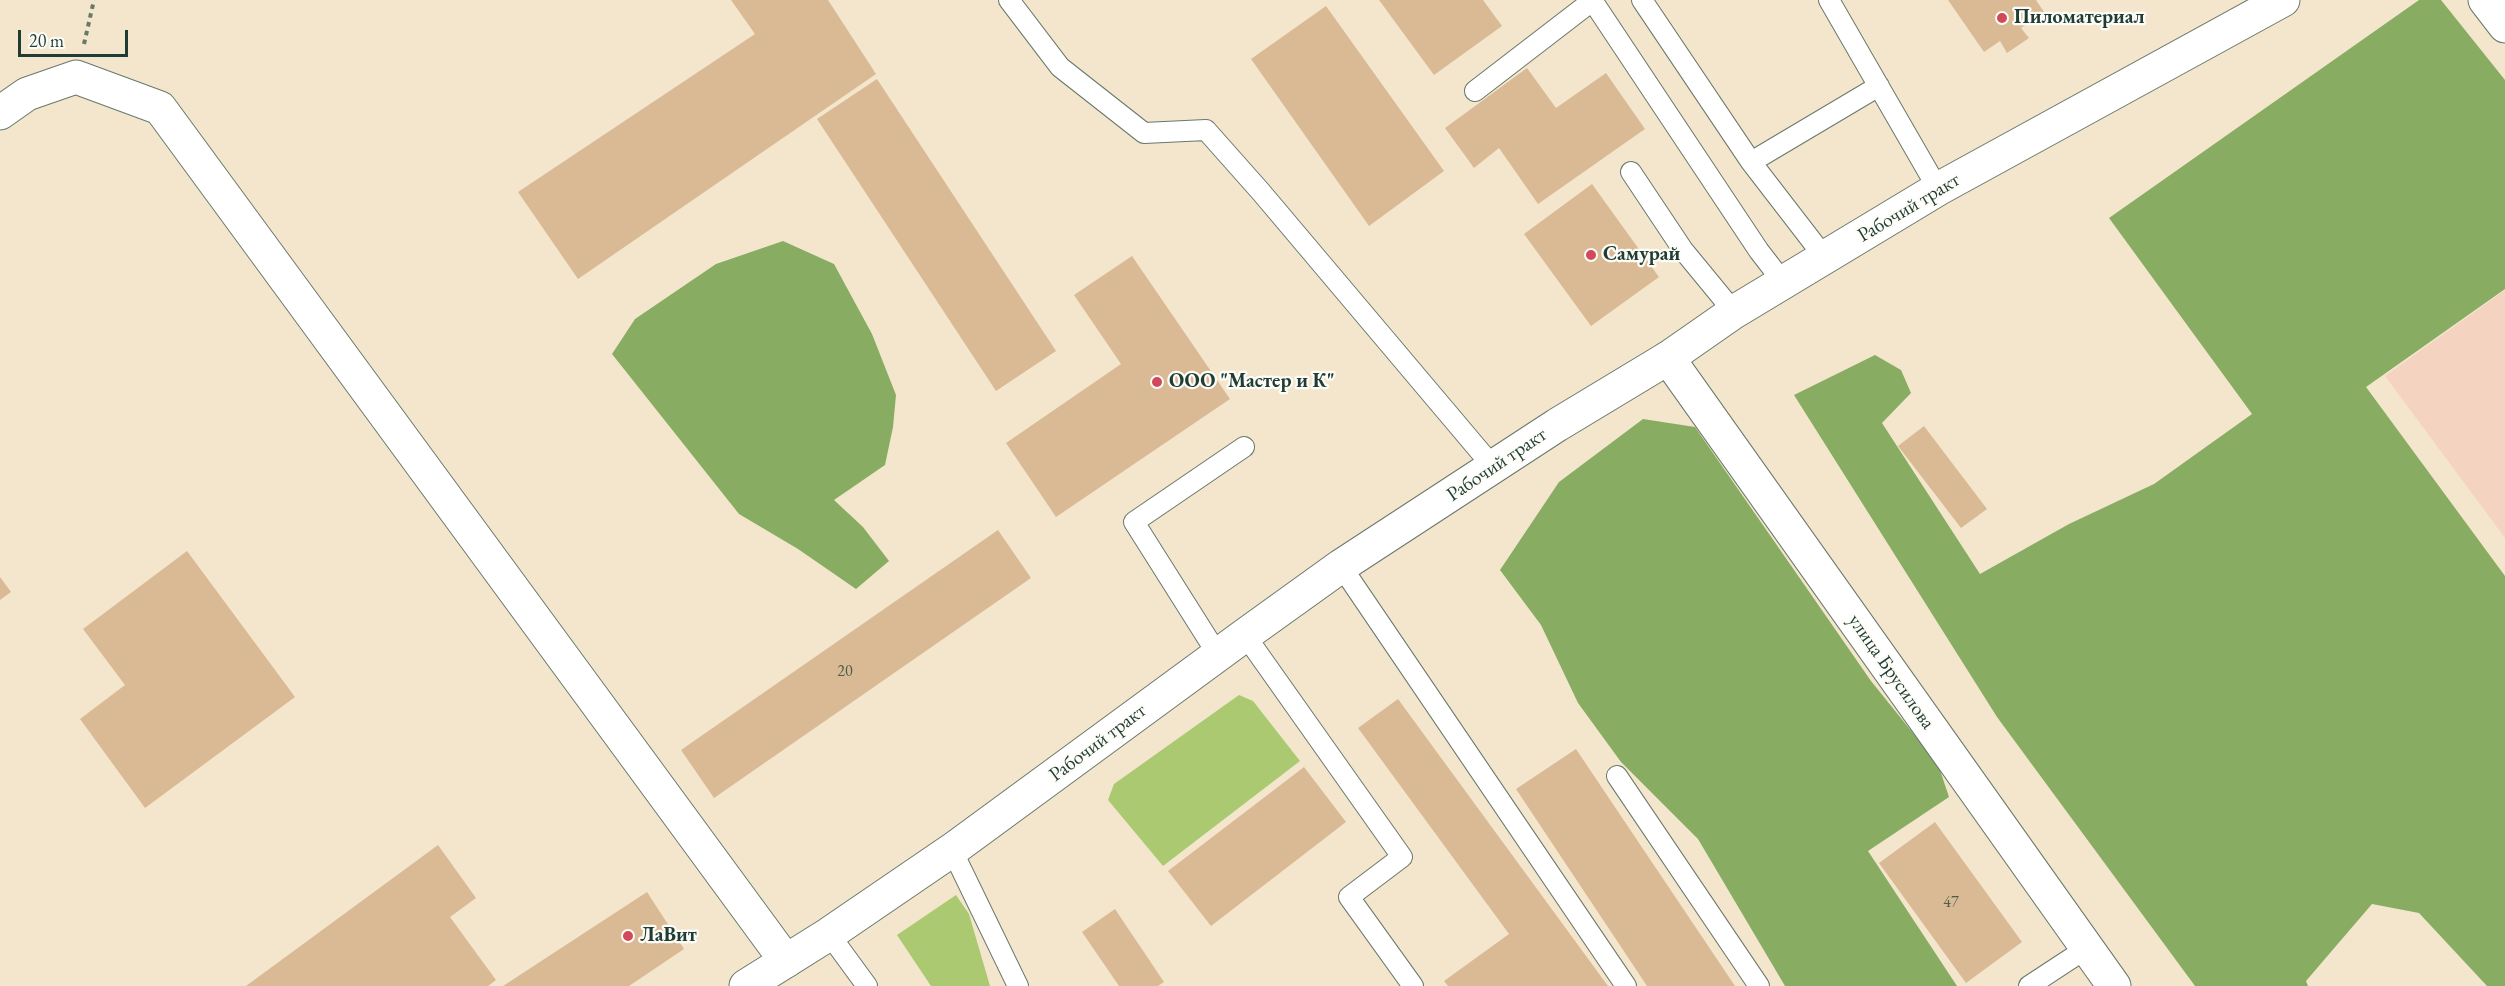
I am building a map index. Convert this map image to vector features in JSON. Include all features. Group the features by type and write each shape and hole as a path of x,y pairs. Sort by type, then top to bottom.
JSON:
{"street":[{"name":"Рабочий тракт","path":"746,986 829,934 952,850 1341,567 1557,425 1668,358 1734,312 1938,189 2283,0"},
{"path":"2485,0 2505,26"},
{"path":"0,113 27,94 76,77 160,108 786,961"},
{"name":"улица Брусилова","path":"1668,358 2114,986"}],"lane":[{"path":"1009,0 1060,67 1144,133 1206,130 1269,201 1494,468"},
{"path":"1642,0 1751,162 1825,258"},
{"path":"1829,0 1938,189"},
{"path":"1475,91 1592,1 1759,251 1784,282"},
{"path":"1751,162 1879,86"},
{"path":"1631,172 1683,250 1734,312"},
{"path":"1218,655 1134,522 1244,447"},
{"path":"1341,567 1626,986"},
{"path":"1245,635 1402,857 1349,897 1413,986"},
{"path":"1617,776 1759,986"},
{"path":"952,850 1018,986"},
{"path":"829,934 867,986"},
{"path":"2029,986 2087,948"}],"path":[{"path":"76,77 94,0"}],"shaded area":[{"path":"2505,290 2505,538 2385,376"}],"green space":[{"path":"2419,0 2441,0 2505,80 2505,289 2366,387 2505,576 2505,986 2487,986 2419,913 2372,904 2306,981 2308,986 2195,986 1997,717 1794,395 1875,355 1901,370 1911,393 1882,423 1980,574 2069,524 2154,484 2252,414 2109,218"},
{"path":"783,241 834,264 872,334 896,395 893,427 885,465 834,500 863,527 889,561 856,589 798,549 739,514 612,354 635,319 716,264"},
{"path":"1643,419 1695,427 1871,681 1938,764 1949,797 1868,851 1957,986 1785,986 1698,839 1621,762 1578,703 1541,625 1500,570 1559,482"},
{"path":"1239,695 1253,701 1300,761 1163,866 1108,800 1114,784"},
{"path":"956,895 969,914 990,986 931,986 897,935"}],"building":[{"path":"731,0 828,0 876,74 578,279 518,192 755,34"},
{"path":"1379,0 1483,0 1502,26 1434,75"},
{"path":"1948,0 2036,0 2044,12 2021,28 2029,38 2007,53 2000,41 1984,52"},
{"path":"1326,6 1444,171 1369,226 1251,59"},
{"path":"1527,68 1556,108 1606,73 1645,129 1538,204 1499,148 1474,168 1445,128"},
{"path":"877,79 1056,351 996,391 817,119"},
{"path":"1592,184 1659,277 1591,326 1524,234"},
{"name":"ООО \"Мастер и К\"","path":"1132,256 1230,399 1056,517 1006,443 1121,364 1074,295"},
{"path":"1924,426 1987,509 1961,528 1898,446"},
{"path":"998,530 1031,578 714,798 681,750"},
{"path":"187,551 295,697 145,808 80,719 125,685 83,629"},
{"path":"0,577 11,592 0,600"},
{"path":"1398,699 1608,986 1448,986 1444,981 1509,934 1358,728"},
{"path":"1576,749 1735,986 1647,986 1516,789"},
{"path":"1304,767 1346,822 1211,926 1168,871"},
{"path":"1935,822 2022,942 1966,983 1879,863"},
{"path":"438,845 476,898 450,917 496,980 488,986 246,986"},
{"name":"ЛаВит","path":"647,892 684,949 629,986 503,986"},
{"path":"1115,909 1164,982 1158,986 1119,986 1082,932"}],"place":[{"name":"Пиломатериал","path":"2002,18"},
{"name":"Самурай","path":"1591,255"},
{"name":"ООО \"Мастер и К\"","path":"1157,382"},
{"name":"ЛаВит","path":"628,936"}]}
